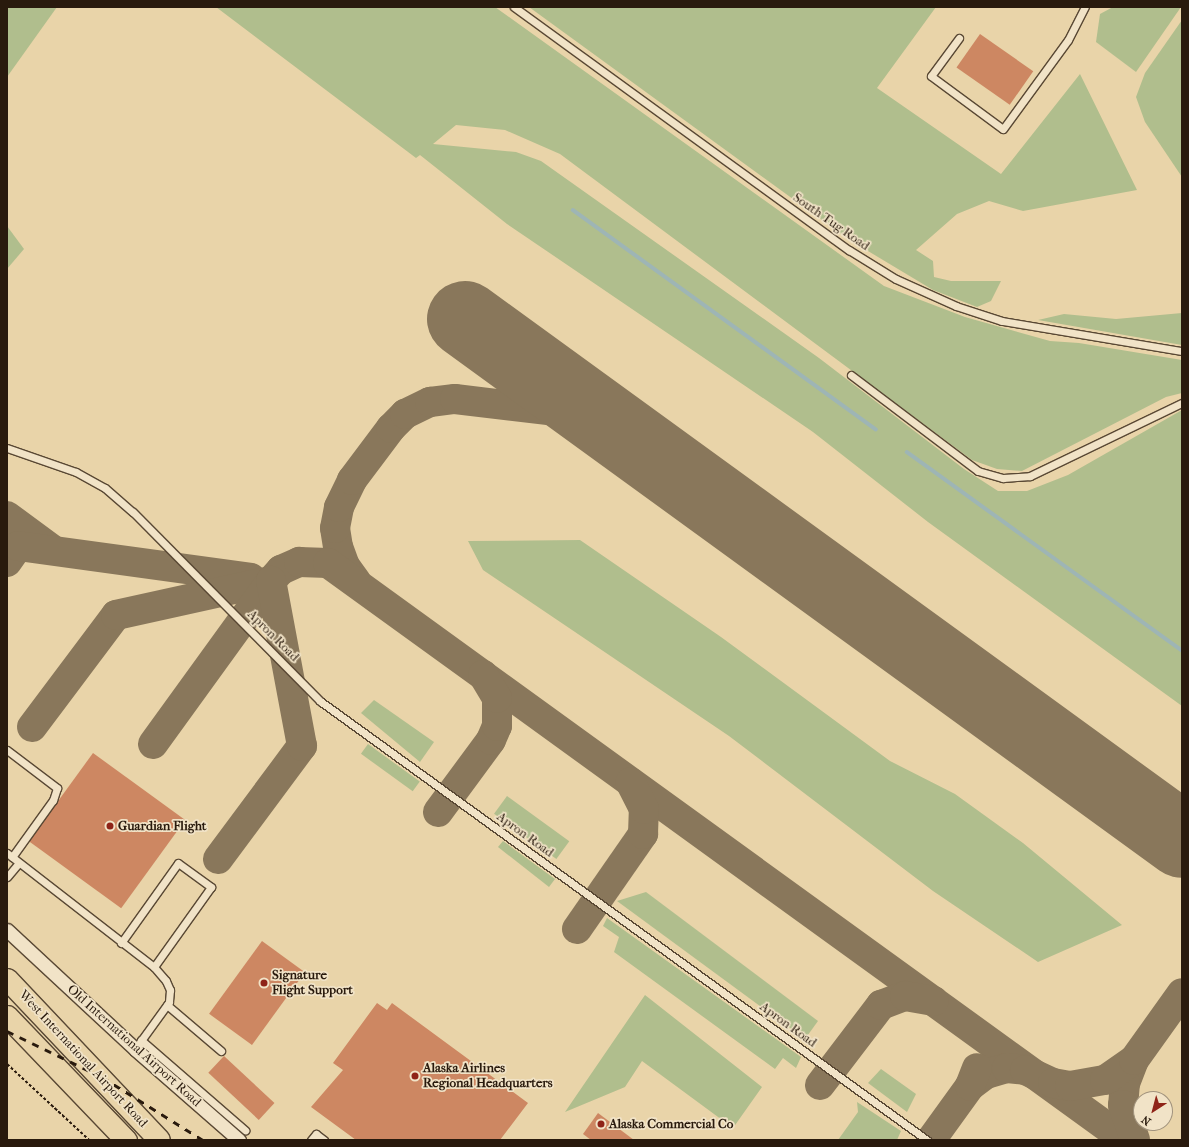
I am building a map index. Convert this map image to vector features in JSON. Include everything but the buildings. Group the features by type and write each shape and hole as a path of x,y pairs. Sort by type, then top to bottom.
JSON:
{"main road":[{"name":"West International Airport Road","path":"7,979 159,1140"},
{"name":"West International Airport Road","path":"7,1016 126,1140"}],"street":[{"name":"Old International Airport Road","path":"7,930 242,1135"}],"lane":[{"name":"South Tug Road","path":"514,7 842,246 896,279 956,306 1002,321 1182,351"},
{"path":"959,38 931,76 1003,129 1068,40 1085,7"},
{"path":"851,375 978,472 1003,478 1030,476 1182,403"},
{"name":"Apron Road","path":"7,448 88,477 138,516 320,701 927,1140"},
{"path":"7,750 57,788 53,800 10,855 18,864 154,967 168,986 170,995 167,1005 138,1044"},
{"path":"121,943 178,863 211,887 154,967"},
{"path":"7,877 18,864"},
{"path":"167,1005 221,1051"},
{"path":"311,1140 316,1134 324,1140"}],"path":[{"path":"7,1064 89,1140"}],"green space":[{"path":"7,7 57,7 7,77"},
{"path":"216,7 495,7 884,286 965,317 1050,341 1079,343 1182,360 1182,393 1166,397 1022,471 997,469 972,460 560,154 505,130 456,125 433,144 516,152 541,161 819,358 964,469 998,491 1027,491 1068,475 1182,410 1182,706 928,522 813,432 507,224 420,155 416,158"},
{"path":"529,7 936,7 877,88 1001,174 1080,74 1137,190 1023,211 989,201 957,214 916,250 933,261 934,277 951,281 1001,281 991,301 977,307 933,290 848,239"},
{"path":"1113,7 1181,7 1136,72 1096,42 1100,14"},
{"path":"1182,20 1182,177 1145,122 1136,97 1145,73"},
{"path":"7,226 24,249 7,269"},
{"path":"1182,313 1182,345 1038,320 1064,314 1116,319"},
{"path":"580,540 721,637 890,761 955,794 1023,843 1122,925 1038,962 933,891 729,736 483,570 468,541"},
{"path":"374,700 434,742 420,762 361,713"},
{"path":"368,744 420,782 413,791 361,754"},
{"path":"507,796 569,841 556,859 494,814"},
{"path":"503,841 555,879 549,887 498,847"},
{"path":"646,892 818,1021 805,1039 617,901"},
{"path":"607,918 801,1057 796,1068 783,1058 775,1069 614,952 619,937 603,926"},
{"path":"645,995 762,1087 733,1128 642,1061 625,1087 565,1112"},
{"path":"881,1069 916,1094 907,1112 868,1083"},
{"path":"857,1102 901,1131 897,1140 838,1140 858,1112"}],"waterway":[{"path":"573,210 876,429"},
{"path":"907,452 1182,650"}],"taxiway":[{"path":"356,581 345,566 338,547 335,528 339,507 352,480 391,428 405,414 430,402 455,399 597,416"},
{"path":"7,516 53,550"},
{"path":"7,562 18,546 251,578"},
{"path":"153,744 271,581 281,570 299,562 328,563 1125,1140"},
{"path":"32,727 116,615 271,581"},
{"path":"218,859 302,746 271,581"},
{"path":"438,812 491,740 497,726 497,698 483,675"},
{"path":"577,929 643,834 644,809 630,782"},
{"path":"970,1086 986,1074 1007,1068 1025,1070 1053,1083 1070,1086 1105,1080 1134,1060 1182,993"},
{"path":"820,1085 881,1005 905,996 934,1001"},
{"path":"1134,1060 1125,1083 1123,1105 1135,1140"},
{"path":"931,1140 970,1086 977,1068"}],"runway":[{"path":"465,319 1182,840"}],"railway":[{"path":"7,1031 102,1077 203,1140"}],"place":[{"name":"Guardian Flight","path":"110,826"},
{"name":"Signature Flight Support","path":"264,983"},
{"name":"Alaska Airlines Regional Headquarters","path":"415,1076"},
{"name":"Alaska Commercial Co","path":"601,1124"}]}
